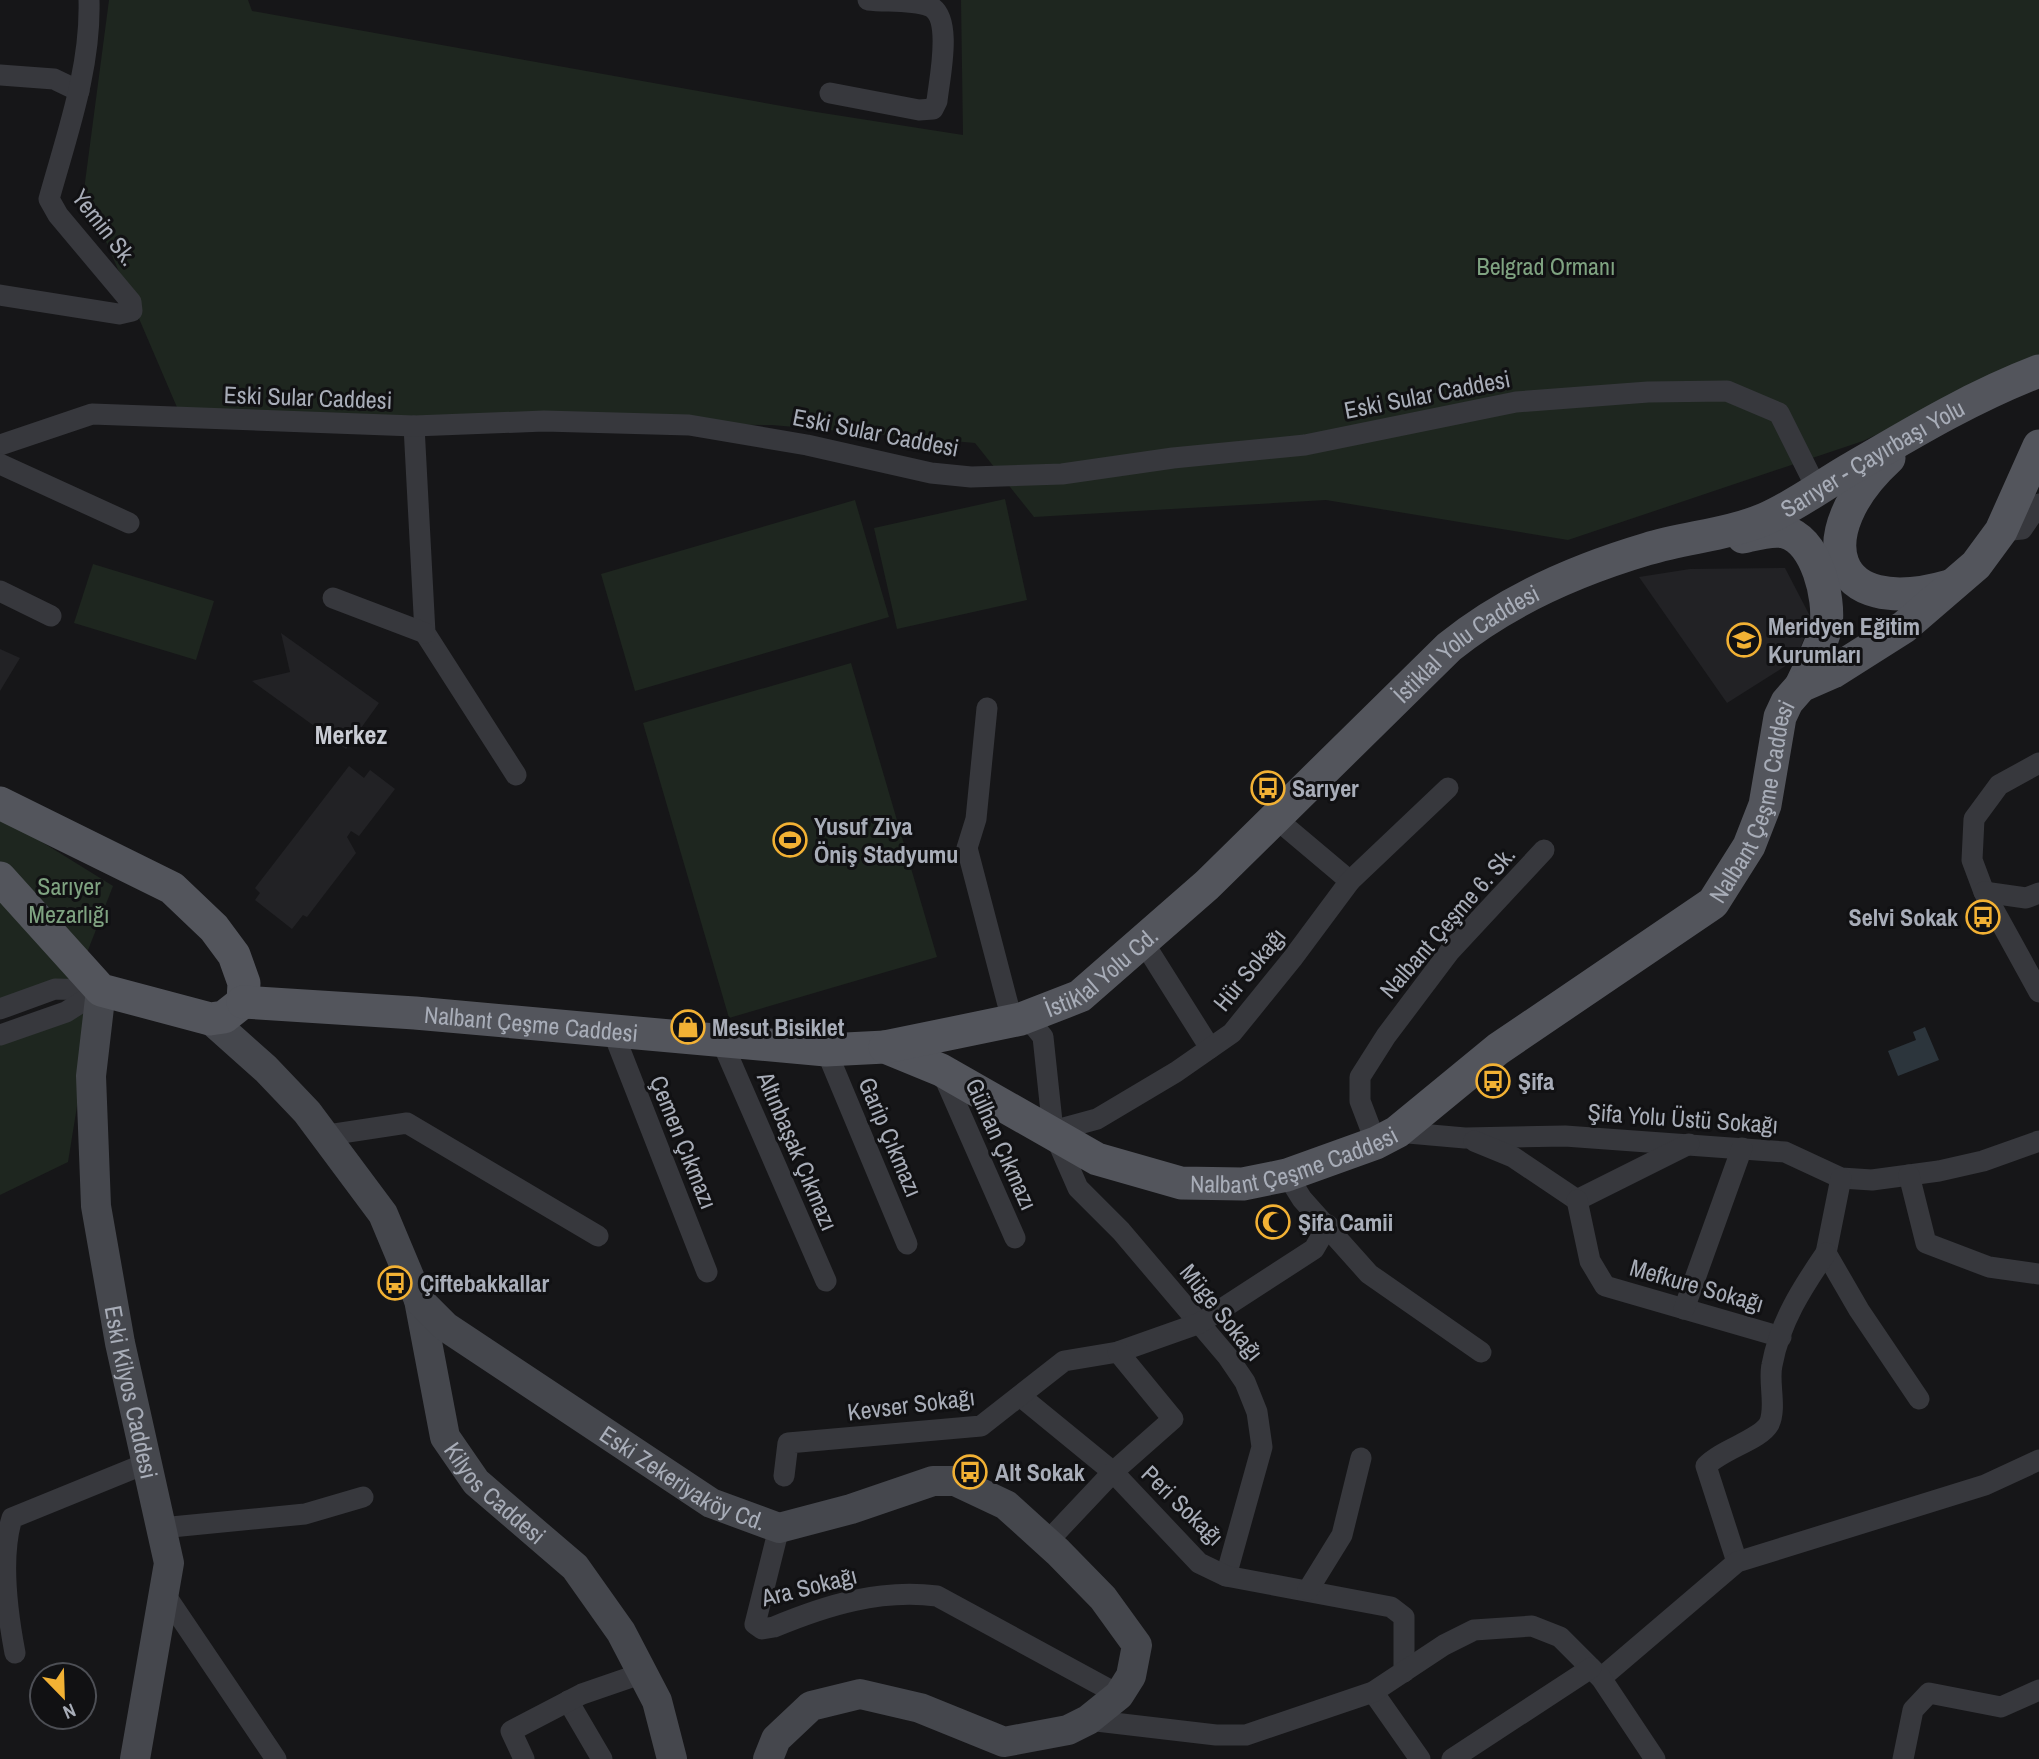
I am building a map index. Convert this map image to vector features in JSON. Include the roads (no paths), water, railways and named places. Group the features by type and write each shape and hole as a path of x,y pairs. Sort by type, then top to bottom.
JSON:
{"main road":[{"name":"Sarıyer - Çayırbaşı Yolu","path":"1701,539 1765,519 1979,395 2039,371"},
{"path":"1905,436 1847,508 1837,546 1843,563 1848,575 1860,585 1894,595 1918,595 1957,583"},
{"name":"Nalbant Çeşme Caddesi","path":"243,1002 415,1013 826,1051 885,1047 941,1070 1053,1131 1097,1159 1181,1183 1242,1184 1287,1175 1386,1138 1498,1049 1713,903 1749,846 1765,805 1780,717 1787,702 1801,687 1833,672 1904,627 1976,565 2001,531 2039,446"},
{"path":"1701,539 1737,539 1764,532 1785,532 1807,547 1824,590 1828,609 1825,629 1801,687"},
{"name":"İstiklal Yolu Caddesi","path":"1274,817 1449,647 1482,620 1524,596 1648,548 1701,539"},
{"path":"0,803 172,888 214,928 234,955 244,983 243,1002 224,1017 210,1019 101,990 0,878"},
{"name":"İstiklal Yolu Cd.","path":"885,1047 1016,1019 1080,996 1207,885 1274,817"},
{"path":"941,1070 939,1054 949,1037 965,1030"}],"street":[{"name":"Yemin Sk.","path":"0,295 119,314 132,311 131,302 58,215 49,199 79,91 89,25 89,0"},
{"path":"830,93 919,110 933,109 937,101 944,36 938,15 930,6 868,0"},
{"path":"0,75 54,79 79,91"},
{"name":"Eski Sular Caddesi","path":"0,445 92,414 414,426 544,421 688,425 807,445 931,473 971,477 1062,474 1173,458 1305,445 1516,402 1648,392 1727,391 1779,413 1817,489"},
{"path":"414,426 425,633 516,775"},
{"path":"0,464 129,523"},
{"path":"2001,531 2022,529 2039,504"},
{"path":"0,591 51,615"},
{"path":"333,598 425,633"},
{"path":"987,708 976,819 967,848 1016,1019"},
{"path":"2039,763 1999,785 1974,819 1972,860 1984,892 2039,992"},
{"name":"Hür Sokağı","path":"1053,1131 1097,1119 1232,1033 1350,881 1448,788"},
{"path":"1274,817 1350,881"},
{"name":"Nalbant Çeşme 6. Sk.","path":"1386,1138 1360,1101 1360,1077 1386,1036 1450,951 1544,850"},
{"path":"1984,892 2026,898 2039,893"},
{"path":"1142,940 1210,1048"},
{"path":"0,1009 55,989 101,990"},
{"path":"0,1035 66,1013 101,990"},
{"name":"Eski Kilyos Caddesi","path":"101,990 91,1076 96,1206 120,1343 169,1563 135,1759"},
{"path":"243,1002 266,1069"},
{"name":"Kilyos Caddesi","path":"210,1019 266,1069 328,1135 383,1214 419,1300 445,1437 476,1482 575,1567 621,1632 657,1701 672,1759"},
{"name":"Müge Sokağı","path":"1016,1019 1035,1027 1043,1037 1053,1131 1079,1188 1121,1231 1200,1323 1245,1382 1257,1412 1262,1447 1226,1576"},
{"name":"Çemen Çıkmazı","path":"613,1032 707,1272"},
{"name":"Altınbaşak Çıkmazı","path":"722,1042 826,1281"},
{"name":"Garip Çıkmazı","path":"826,1051 907,1244"},
{"name":"Gülhan Çıkmazı","path":"941,1070 1015,1238"},
{"path":"328,1135 407,1124 598,1236"},
{"name":"Şifa Yolu Üstü Sokağı","path":"1386,1138 1565,1136 1691,1143 1786,1152 1841,1178 1872,1180 1983,1161 2039,1141"},
{"path":"1465,1138 1513,1157 1577,1200 1691,1143"},
{"path":"1684,1309 1742,1148"},
{"path":"1079,1188 1097,1159"},
{"path":"1287,1175 1302,1199 1369,1274 1481,1352"},
{"path":"1909,1175 1926,1242 1989,1267 2039,1274"},
{"path":"1737,1562 1706,1466 1717,1454 1764,1431 1770,1421 1772,1365 1793,1302 1826,1253 1841,1178"},
{"name":"Mefkure Sokağı","path":"1577,1200 1590,1261 1605,1286 1781,1337"},
{"name":"Kevser Sokağı","path":"784,1476 788,1443 981,1426 1064,1361 1118,1352 1200,1323 1314,1249 1328,1225"},
{"path":"1826,1253 1858,1310 1919,1399"},
{"name":"Eski Zekeriyaköy Cd.","path":"419,1300 446,1327 710,1503 779,1528 851,1509 933,1481 956,1481 1006,1506 1047,1542 1104,1598 1136,1646 1131,1676 1119,1695 1088,1720 1068,1730 1004,1742 920,1708 860,1693 811,1706 776,1738 768,1759"},
{"path":"1047,1542 1113,1472 1173,1419 1118,1352"},
{"name":"Peri Sokağı","path":"1020,1396 1113,1472 1199,1563 1226,1576 1391,1607 1404,1616 1404,1672"},
{"path":"1308,1590 1342,1535 1361,1458"},
{"path":"1452,1759 1596,1673 1737,1562 1985,1485 2039,1460"},
{"path":"15,1653 5,1602 3,1554 5,1531 12,1518 147,1463"},
{"path":"162,1528 305,1514 363,1497"},
{"name":"Ara Sokağı","path":"779,1528 755,1624 762,1629 849,1600 907,1593 937,1597 1119,1695"},
{"path":"164,1593 276,1759"},
{"path":"1088,1720 1216,1735 1246,1735 1373,1692 1474,1630 1532,1626 1560,1637 1596,1673 1655,1759"},
{"path":"524,1759 511,1731 568,1701 643,1673"},
{"path":"1903,1759 1913,1710 1929,1693 2001,1707 2039,1690"},
{"path":"1373,1692 1420,1759"},
{"path":"568,1701 602,1759"}],"place":[{"name":"Meridyen Eğitim Kurumları","path":"1744,640"},
{"name":"Sarıyer","path":"1268,788"},
{"name":"Yusuf Ziya Öniş Stadyumu","path":"790,840"},
{"name":"Selvi Sokak","path":"1983,917"},
{"name":"Mesut Bisiklet","path":"688,1027"},
{"name":"Şifa","path":"1493,1081"},
{"name":"Şifa Camii","path":"1273,1222"},
{"name":"Çiftebakkallar","path":"395,1283"},
{"name":"Alt Sokak","path":"970,1472"}],"district":[{"name":"Merkez","path":"351,734"}],"park label":[{"name":"Belgrad Ormanı","path":"1546,266"},
{"name":"Sarıyer Mezarlığı","path":"69,900"}]}
